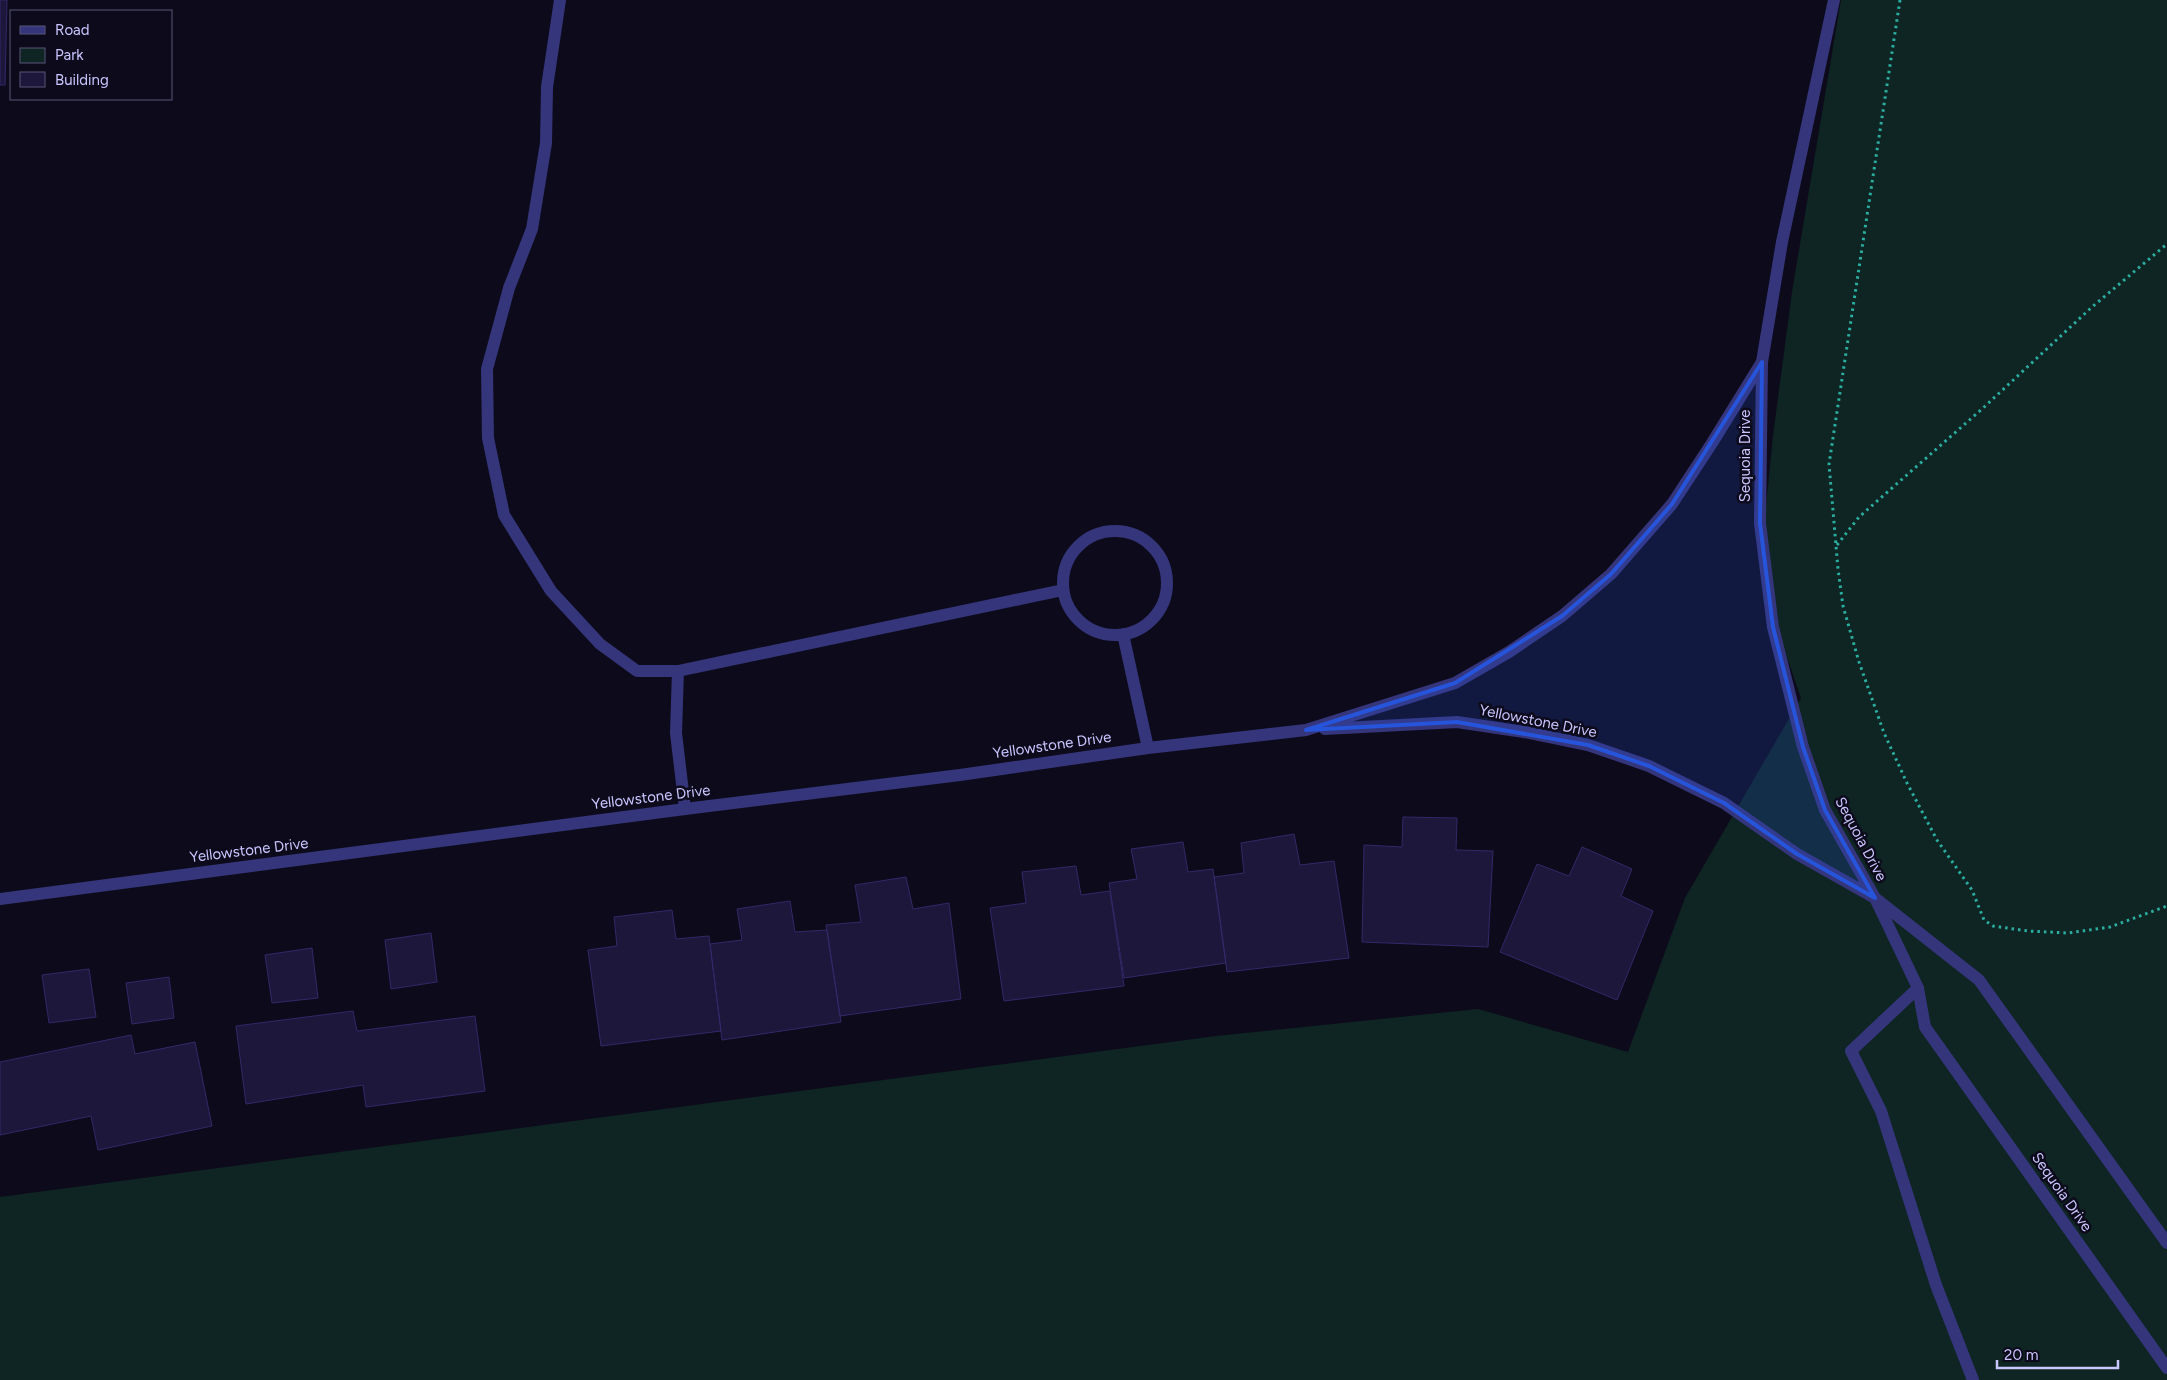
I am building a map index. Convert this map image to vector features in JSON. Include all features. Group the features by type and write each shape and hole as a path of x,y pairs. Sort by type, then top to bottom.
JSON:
{"street":[{"path":"560,0 548,88 546,143 532,229 509,288 486,369 488,438 504,514 551,591 600,644 637,672 678,670 1063,590"},
{"name":"Sequoia Drive","path":"1834,0 1782,242 1762,362 1760,523 1773,627 1803,748 1825,810 1874,898 1918,988 1925,1027 2167,1368"},
{"name":"Yellowstone Drive","path":"1306,730 1454,683 1509,652 1562,616 1611,574 1672,504 1762,362"},
{"path":"1116,531 1134,534 1149,543 1160,557 1166,575 1166,591 1161,607 1151,620 1138,629 1123,634 1106,634 1090,629 1077,619 1068,606 1063,590 1063,572 1070,555 1082,541 1098,533 1116,531"},
{"path":"1123,634 1148,748"},
{"path":"678,670 676,733 685,809"},
{"name":"Yellowstone Drive","path":"0,898 960,775 1148,748 1306,730 1457,722 1588,745 1650,766 1724,802 1797,854 1874,898"},
{"name":"Sequoia Drive","path":"1874,898 1979,980 2167,1244"},
{"path":"1918,988 1851,1051 1881,1111 1936,1286 1973,1380"}],"path":[{"path":"1900,0 1829,464 1833,530 1837,546 1843,606 1859,662 1884,733 1933,832 1972,890 1984,920 1994,926 2011,929 2068,933 2110,927 2167,906"},
{"path":"1837,546 1859,517 1982,409 2092,307 2167,244"}],"highlighted area":[{"path":"1762,362 1760,523 1773,627 1803,747 1825,810 1875,898 1797,854 1724,803 1649,766 1588,745 1457,722 1306,730 1455,683 1562,616 1611,574 1672,504"}],"green space":[{"path":"1841,0 2167,0 2167,1380 0,1380 0,1197 1216,1036 1478,1009 1628,1052 1685,898 1801,698 1776,626 1762,546 1773,436 1792,292"}],"building":[{"path":"0,0 7,0 5,85 0,85"},
{"path":"1403,817 1457,818 1456,850 1493,851 1488,947 1362,942 1364,845 1402,847"},
{"path":"1294,834 1300,865 1334,861 1349,958 1227,972 1214,877 1244,873 1241,843"},
{"path":"1183,842 1188,872 1213,869 1226,963 1124,978 1109,883 1137,879 1131,849"},
{"path":"1582,847 1632,869 1621,896 1653,911 1617,1000 1500,952 1537,864 1569,876"},
{"path":"1076,866 1081,895 1110,891 1124,986 1004,1001 990,908 1026,903 1022,872"},
{"path":"906,877 913,909 949,903 961,999 840,1016 826,925 861,922 855,885"},
{"path":"790,901 795,932 827,930 841,1022 722,1040 710,944 742,940 737,909"},
{"path":"672,910 676,939 709,936 721,1031 601,1046 588,950 617,946 614,917"},
{"path":"431,933 437,982 391,989 385,940"},
{"path":"312,948 318,998 272,1003 265,955"},
{"path":"89,969 96,1017 49,1023 42,975"},
{"path":"169,977 174,1018 132,1024 126,983"},
{"path":"353,1011 357,1031 475,1016 485,1091 366,1107 363,1085 246,1104 236,1026"},
{"path":"131,1035 135,1054 195,1042 212,1126 98,1150 91,1116 0,1135 0,1062"}]}
